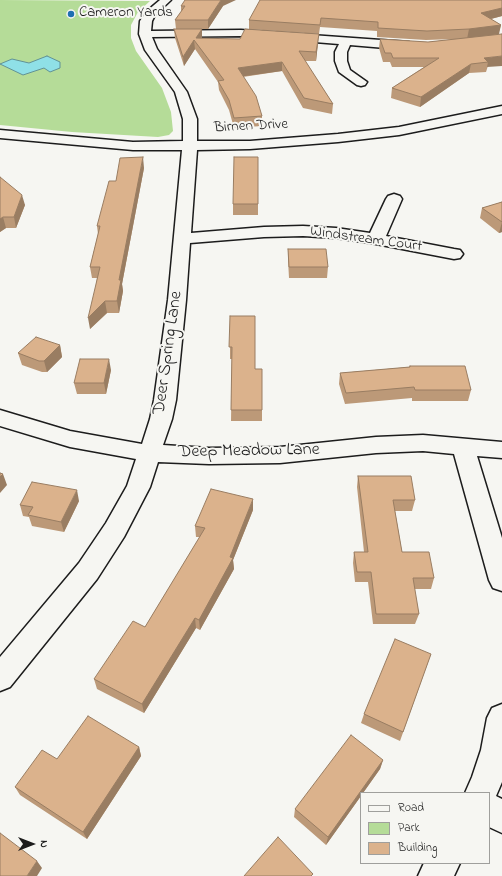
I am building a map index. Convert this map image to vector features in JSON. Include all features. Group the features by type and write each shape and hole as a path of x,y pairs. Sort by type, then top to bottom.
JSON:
{"street":[{"path":"166,0 151,13 146,21 145,34 240,33 419,46"},
{"name":"Deer Spring Lane","path":"0,678 88,571 122,518 138,487 161,419 165,400 177,300 190,146 190,120 185,102 170,75 151,50 145,34"},
{"path":"346,41 341,52 341,61 345,72 361,82"},
{"name":"Birnen Drive","path":"0,134 133,146 285,143 363,136 423,127 502,110"},
{"path":"376,239 394,199"},
{"name":"Windstream Court","path":"182,239 256,232 303,231 336,233 411,244 454,254"},
{"name":"Deep Meadow Lane","path":"0,418 70,439 127,450 209,456 280,455 376,445 423,443 502,450"},
{"path":"463,446 502,580"},
{"path":"482,792 486,784 496,750 502,718"},
{"path":"490,810 502,816"},
{"path":"435,876 442,864"}],"green space":[{"path":"0,0 150,1 138,12 131,25 131,38 136,51 162,88 171,112 173,131 169,135 158,137 72,132 0,125"}],"water":[{"path":"47,56 60,62 60,68 50,72 44,68 23,75 0,64 12,59 29,63"}],"building":[{"path":"185,0 221,0 208,20 175,20 185,6 181,6"},
{"path":"260,0 502,0 502,8 481,13 501,25 469,29 427,31 378,28 378,22 321,18 320,25 249,20"},
{"path":"174,29 202,29 196,38 240,39 245,29 319,34 316,52 299,51 333,104 304,98 282,62 238,68 256,96 262,116 234,118 229,100 218,81 224,80 194,40 183,57"},
{"path":"502,34 502,56 484,58 488,62 471,64 421,97 392,88 439,58 393,58 391,53 385,53 380,39 428,42"},
{"path":"143,157 119,280 121,280 117,301 105,301 88,318 100,267 90,267 100,226 97,226 109,181 116,181 120,158"},
{"path":"234,157 258,157 258,204 233,204"},
{"path":"0,177 22,195 14,217 3,217 0,219"},
{"path":"502,202 502,222 482,208"},
{"path":"288,249 326,249 328,267 289,267"},
{"path":"230,316 255,316 255,369 262,369 262,410 231,410 232,347 229,347"},
{"path":"36,337 60,345 44,361 39,361 18,353"},
{"path":"80,359 109,359 104,383 74,383"},
{"path":"465,366 471,390 415,390 414,387 346,393 340,373 410,367"},
{"path":"358,476 411,476 415,500 393,500 402,552 429,552 434,578 413,578 419,614 376,614 371,572 357,572 354,552 368,552"},
{"path":"32,482 77,490 61,522 28,515 33,507 20,505"},
{"path":"211,489 253,499 230,557 233,558 199,620 195,618 142,704 94,679 133,621 145,627 205,528 195,526"},
{"path":"395,639 431,654 403,732 364,714"},
{"path":"88,716 139,747 83,832 15,787 42,750 57,759"},
{"path":"351,735 383,760 328,837 295,809"},
{"path":"0,833 37,861 27,876 0,876"},
{"path":"278,837 313,874 311,876 244,876"}],"place":[{"name":"Cameron Yards","path":"71,14"}]}
